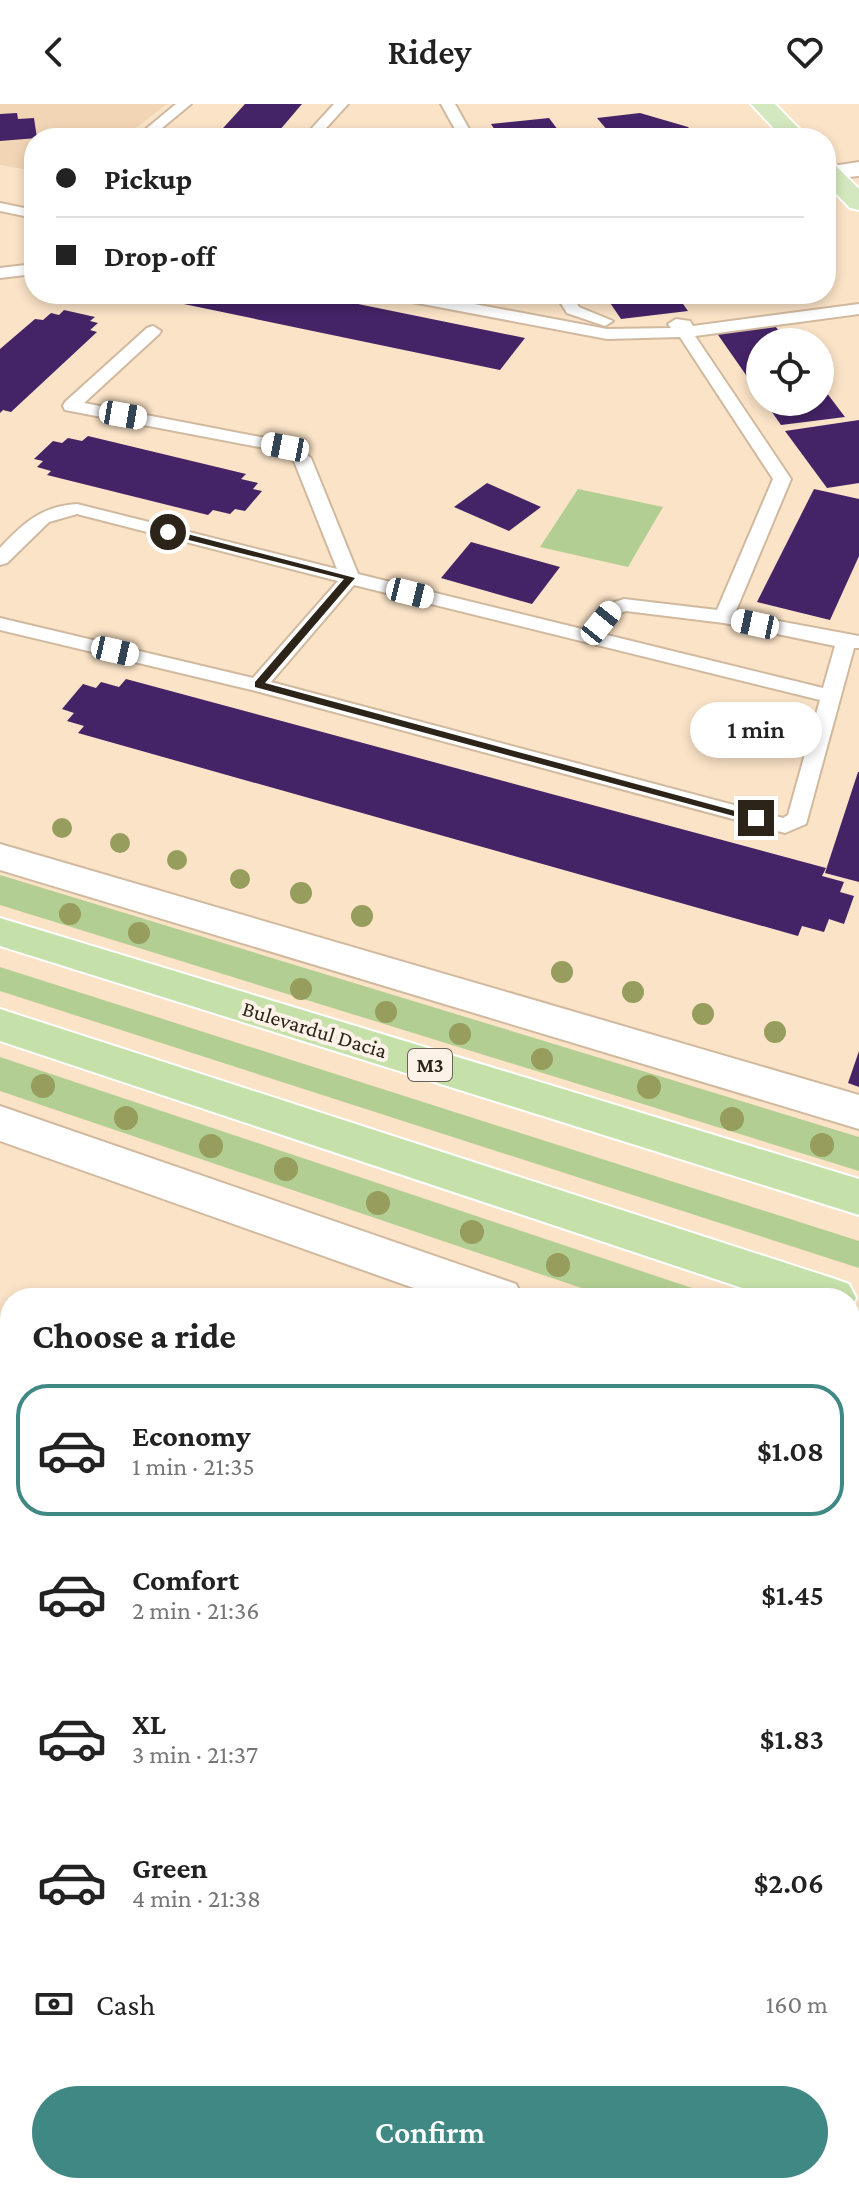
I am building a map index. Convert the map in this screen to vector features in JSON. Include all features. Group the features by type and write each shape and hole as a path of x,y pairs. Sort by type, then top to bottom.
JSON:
{"highway":[{"name":"Bulevardul Dacia","path":"0,932 859,1197"},
{"path":"0,1025 802,1288"}],"main road":[{"path":"762,104 786,128"},
{"path":"836,179 859,203"}],"street":[{"path":"836,170 859,169"},
{"path":"0,857 859,1112"},
{"path":"0,1123 467,1288"}],"lane":[{"path":"154,128 184,104"},
{"path":"319,128 341,104"},
{"path":"448,104 461,128"},
{"path":"0,207 24,212"},
{"path":"0,273 24,270"},
{"path":"449,304 607,334 686,332 859,309"},
{"path":"569,304 573,310 593,319 684,324 686,332 782,479 724,617"},
{"path":"153,331 71,406 285,447 295,452 302,458 350,578"},
{"path":"0,559 48,513 55,509 77,509 831,696"},
{"path":"258,685 350,578"},
{"path":"0,624 258,685 785,826 798,819 831,696 853,642 724,617 624,605 613,609 590,637"}],"shaded area":[{"path":"0,104 167,104 136,128 24,128 24,169 0,165"}],"green space":[{"path":"578,489 663,507 628,567 540,547"},
{"path":"0,875 859,1137 859,1171 0,905"},
{"path":"0,967 859,1241 859,1268 0,991"},
{"path":"0,1057 692,1288 581,1288 0,1091"}],"building":[{"path":"245,104 302,104 282,128 223,128"},
{"path":"17,113 18,119 34,118 36,128 24,128 24,139 0,141 0,114"},
{"path":"640,113 689,128 606,128 597,118"},
{"path":"549,118 556,128 494,128 491,124"},
{"path":"184,304 358,304 525,338 500,370"},
{"path":"611,304 683,304 688,311 621,319"},
{"path":"64,310 95,317 90,321 98,323 90,330 97,332 11,412 3,410 0,413 0,349 35,319 43,320 51,313 59,315"},
{"path":"746,329 746,375 716,332"},
{"path":"834,402 845,417 781,425 775,416 834,416"},
{"path":"859,420 859,483 827,488 785,431"},
{"path":"88,436 246,474 241,479 258,483 253,489 262,491 245,511 235,509 230,514 213,510 208,515 47,475 51,471 37,467 43,461 34,459 53,441 62,443 68,438 82,441"},
{"path":"487,483 541,507 509,531 454,507"},
{"path":"814,489 859,499 859,556 830,620 757,602"},
{"path":"471,542 560,567 532,604 441,578"},
{"path":"126,679 826,868 822,876 844,882 840,892 854,896 844,924 829,919 824,932 802,926 798,936 78,733 84,726 67,721 74,713 62,709 83,684 96,688 101,682 119,687"},
{"path":"859,772 859,882 825,873"},
{"path":"859,1051 859,1087 848,1083"}],"route":[{"path":"168,532 350,578 258,685 756,818"}]}
